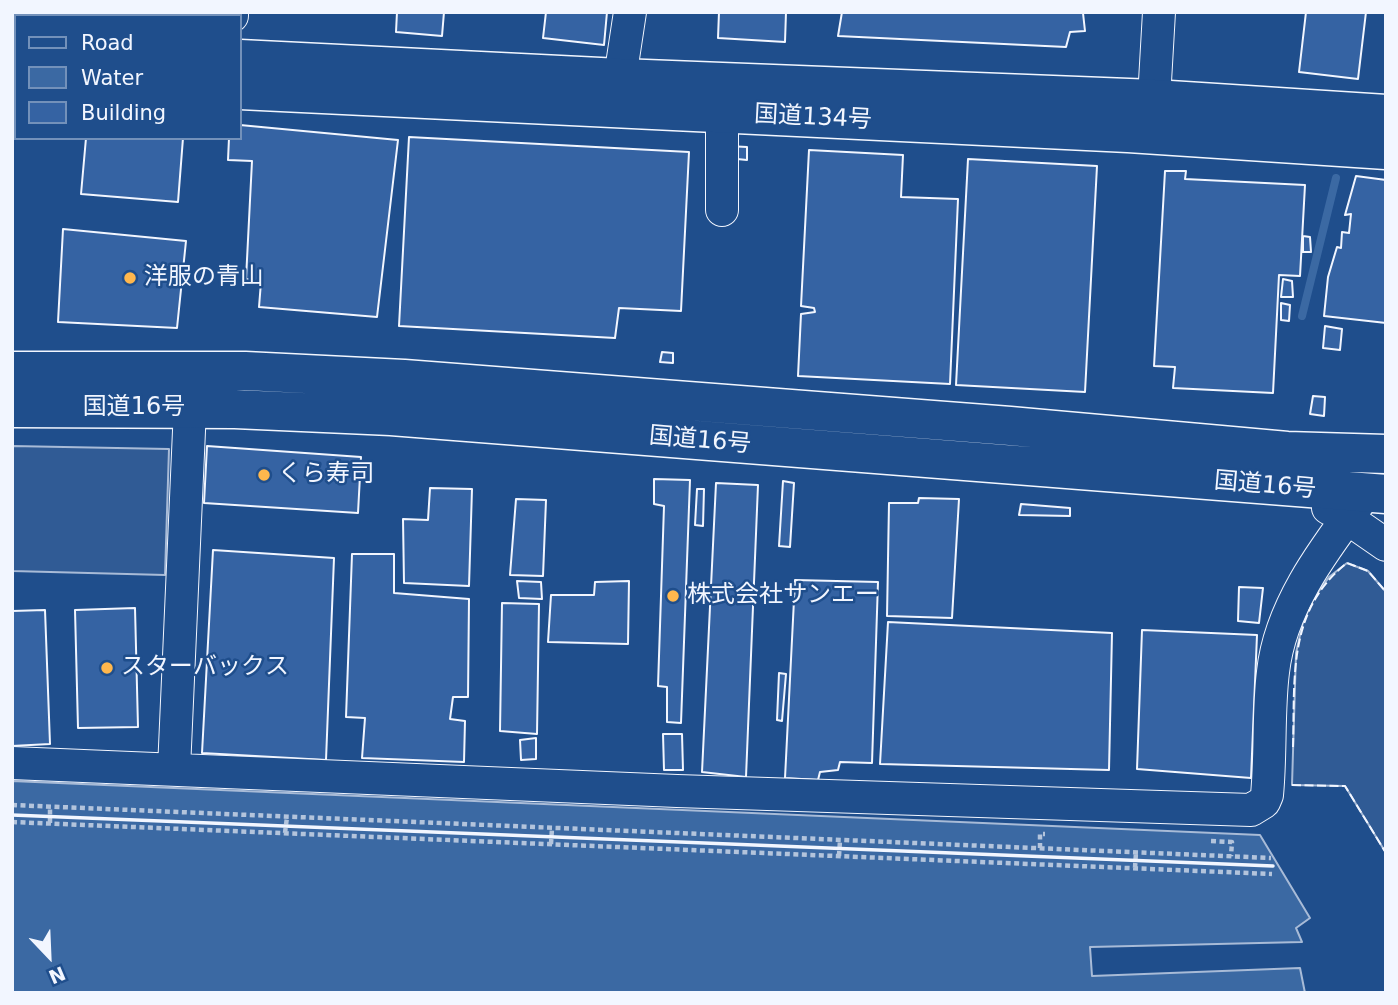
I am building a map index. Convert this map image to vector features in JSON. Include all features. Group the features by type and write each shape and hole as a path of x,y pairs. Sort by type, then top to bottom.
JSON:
{"highway":[{"name":"国道134号","path":"242,59 620,78 722,98 1128,133 1385,136"},
{"name":"国道134号","path":"242,90 722,98 1154,99 1385,136"},
{"name":"国道16号","path":"12,371 245,371 404,379 1010,426 1287,469 1368,503"},
{"name":"国道16号","path":"12,408 190,408 391,416 1287,469 1386,454"}],"street":[{"path":"620,78 630,12"},
{"path":"1154,99 1159,12"},
{"path":"722,98 722,210"},
{"path":"174,769 190,408"},
{"path":"12,762 690,792 1251,810 1264,802 1267,795 1273,673 1277,645 1304,584 1368,503 1386,545"}],"path":[{"path":"12,805 1271,858"},
{"path":"50,807 50,823"},
{"path":"285,833 286,817"},
{"path":"12,822 1272,874"},
{"path":"687,826 687,834"},
{"path":"551,844 552,828"},
{"path":"839,856 840,840"},
{"path":"1210,841 1232,842 1231,856"},
{"path":"1135,868 1136,852"}],"shaded area":[{"path":"12,446 169,449 165,575 12,571"},
{"path":"1347,563 1368,571 1386,592 1386,853 1345,786 1292,785 1296,653 1303,622 1314,598 1329,577"}],"water":[{"path":"12,781 1260,835 1310,918 1296,928 1302,942 1090,947 1092,976 1300,968 1305,993 12,993"}],"building":[{"path":"397,12 444,12 442,36 396,32"},
{"path":"546,12 607,12 604,45 543,38"},
{"path":"719,12 786,12 785,42 718,38"},
{"path":"842,12 1077,12 1083,13 1085,31 1070,32 1066,47 838,36"},
{"path":"1306,12 1366,12 1358,79 1299,72"},
{"path":"242,125 398,140 377,317 259,307 261,282 246,279 252,161 228,160 229,140 242,140"},
{"path":"409,137 689,152 681,311 619,308 615,338 399,326"},
{"path":"86,140 183,140 178,202 81,194"},
{"path":"728,146 747,147 747,160 727,158"},
{"path":"809,150 903,155 901,197 958,199 950,384 798,376 801,314 815,312 814,308 801,306"},
{"path":"968,159 1097,166 1085,392 956,385"},
{"path":"1165,171 1186,171 1185,179 1305,185 1300,276 1279,275 1273,393 1173,388 1175,367 1154,366"},
{"path":"1356,176 1386,180 1386,323 1324,316 1328,277 1337,247 1341,248 1342,232 1349,233 1351,214 1345,215"},
{"path":"63,229 186,241 177,328 58,322"},
{"path":"1303,236 1310,237 1311,252 1303,252"},
{"path":"1283,279 1292,281 1293,297 1281,297"},
{"path":"1281,303 1290,305 1289,321 1281,320"},
{"path":"1325,326 1342,329 1340,350 1323,348"},
{"path":"662,352 673,353 673,363 660,362"},
{"path":"1313,396 1325,397 1324,416 1310,414"},
{"path":"207,446 361,457 358,513 204,503"},
{"name":"株式会社サンエー","path":"654,479 690,480 681,723 667,722 667,687 658,686 664,506 654,504"},
{"path":"783,481 794,483 790,547 779,546"},
{"path":"716,483 758,485 746,777 702,772"},
{"path":"430,488 472,489 469,586 404,583 403,519 428,520"},
{"path":"697,489 704,489 703,526 695,525"},
{"path":"919,498 959,499 952,618 887,616 889,503 918,503"},
{"path":"516,499 546,500 543,576 510,575"},
{"path":"1021,504 1070,508 1070,516 1019,515"},
{"path":"213,550 334,558 326,760 202,753"},
{"path":"352,554 394,554 394,593 469,599 468,697 453,697 450,719 465,721 464,762 362,758 365,718 346,717"},
{"path":"795,580 878,582 872,763 840,762 838,770 820,772 818,780 785,778"},
{"path":"517,581 541,582 542,599 519,598"},
{"path":"629,581 628,644 548,642 551,595 594,595 595,582"},
{"path":"1239,587 1263,588 1259,623 1238,621"},
{"path":"502,603 539,604 537,734 500,731"},
{"name":"スターバックス","path":"135,608 138,727 78,728 75,610"},
{"path":"45,610 50,744 12,746 12,611"},
{"path":"888,622 1112,633 1109,770 880,764"},
{"path":"1142,630 1257,635 1251,778 1137,769"},
{"path":"779,673 786,674 782,721 777,720"},
{"path":"663,734 682,734 683,770 664,770"},
{"path":"536,738 536,759 521,760 520,740"}],"waterway":[{"path":"1302,316 1336,178"}],"fence":[{"path":"1293,747 1298,647 1314,602 1328,582 1347,563 1368,571 1386,592"},
{"path":"1292,785 1345,786 1386,853"}],"wall":[{"path":"12,815 1273,866"}],"place":[{"name":"洋服の青山","path":"130,278"},
{"name":"くら寿司","path":"264,475"},
{"name":"株式会社サンエー","path":"673,596"},
{"name":"スターバックス","path":"107,668"}]}
